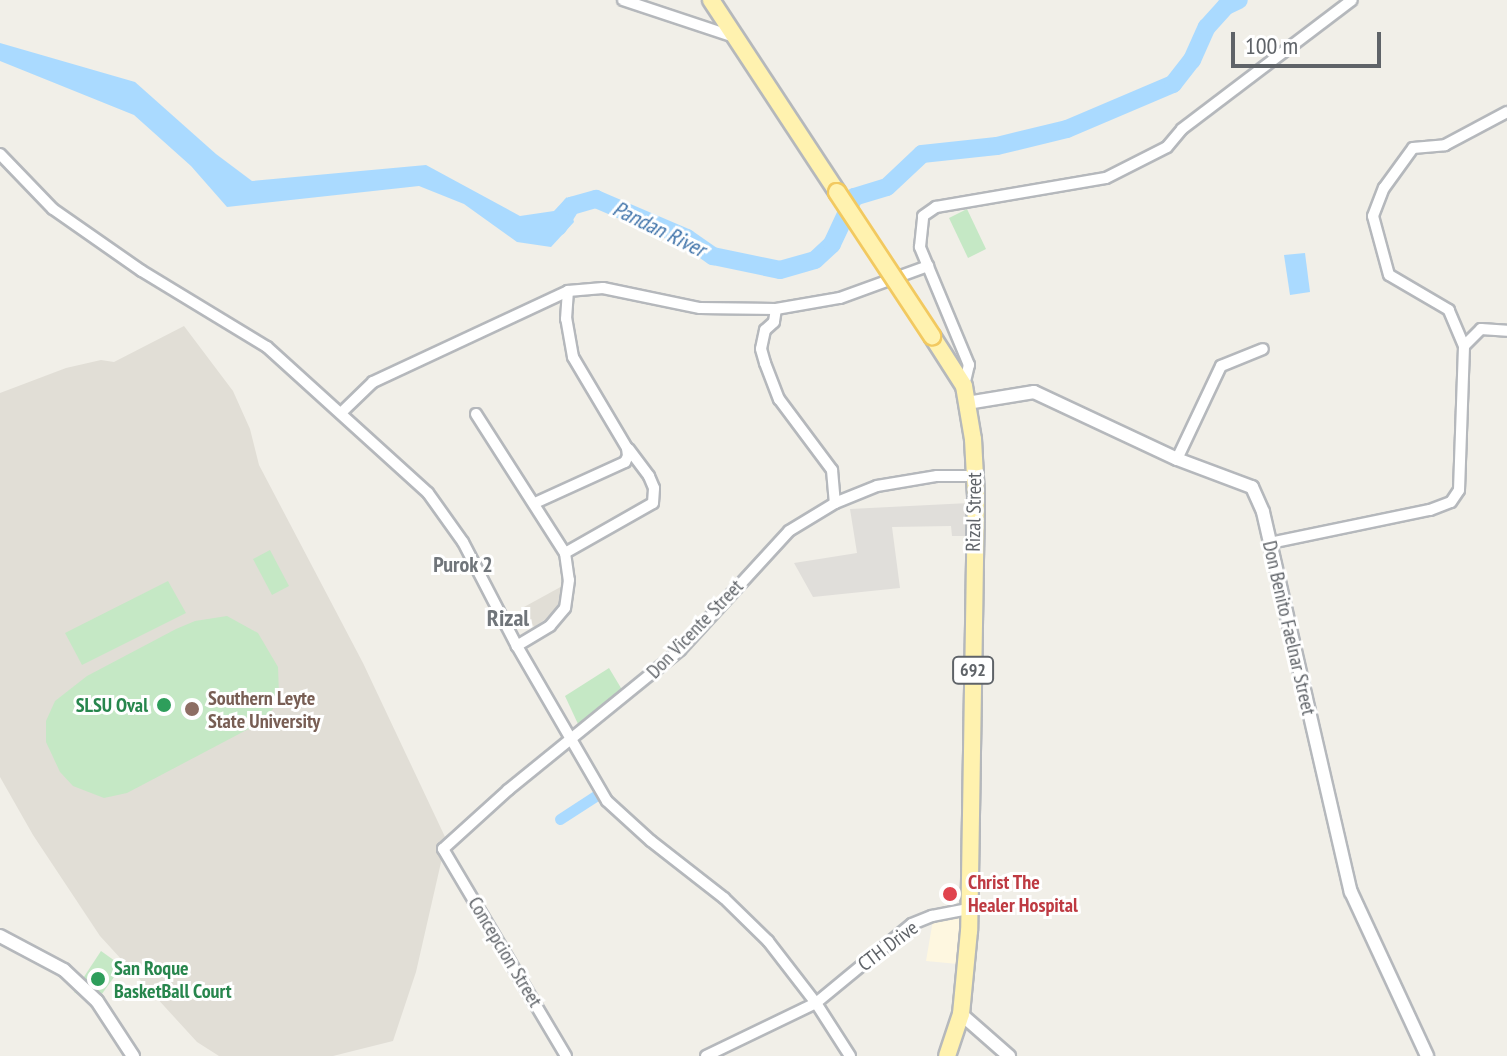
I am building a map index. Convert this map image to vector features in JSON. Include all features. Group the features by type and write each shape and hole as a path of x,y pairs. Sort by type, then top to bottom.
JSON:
{"main road":[{"name":"692","path":"711,0 731,36"},
{"name":"Rizal Street","path":"731,36 932,336 966,395 975,476 969,909 961,1014 947,1056"}],"street":[{"path":"623,0 731,36"},
{"path":"966,395 969,365 928,266 919,231 923,216 936,207 1106,178 1118,172 1167,147 1182,129 1352,0"},
{"path":"1270,543 1430,510 1451,502 1459,490 1464,346 1449,310 1389,275 1373,216 1384,188 1413,148 1445,145 1507,112"},
{"path":"0,154 53,209 142,271 267,347 428,493 463,542 517,646 573,737 577,751 607,801 735,909 768,941 816,1003 850,1056"},
{"path":"342,412 373,382 568,291 603,288 700,308 776,309 840,298 928,266"},
{"path":"565,553 653,503 654,488 573,357 566,319 568,291"},
{"path":"776,309 774,322 765,330 761,349 765,363 779,399 832,470 835,503"},
{"path":"1464,346 1481,329 1507,331"},
{"path":"1177,459 1221,366 1263,349"},
{"name":"Don Benito Faelnar Street","path":"966,395 1034,392 1177,459 1252,487 1263,512 1351,892 1427,1056"},
{"path":"476,414 565,553 569,580 565,608 550,626 517,646"},
{"path":"535,503 625,462 627,448"},
{"name":"Don Vicente Street","path":"443,849 680,650 789,531 835,503 877,486 908,479 975,476"},
{"name":"Concepcion Street","path":"443,849 566,1056"},
{"name":"CTH Drive","path":"706,1056 816,1003 912,924 932,916 969,909"},
{"path":"0,936 64,970 97,1001 133,1056"},
{"path":"961,1014 1009,1056"}],"shaded area":[{"name":"Southern Leyte State University","path":"184,326 233,391 250,429 259,465 363,663 446,839 436,845 442,858 416,972 393,1041 333,1056 219,1056 197,1042 100,936 33,835 0,777 0,393 66,368 101,360 114,362"},
{"path":"969,503 969,536 952,536 951,526 892,527 900,588 813,597 794,563 857,553 850,509"},
{"path":"566,584 565,600 558,611 534,627 524,607"},
{"path":"965,917 958,964 926,961 933,920"}],"green space":[{"path":"967,209 986,249 968,258 949,218"},
{"path":"270,550 289,586 272,595 253,559"},
{"path":"168,581 186,613 82,665 65,633"},
{"name":"SLSU Oval","path":"227,616 258,633 278,667 279,694 273,709 260,723 127,793 104,798 73,786 60,772 46,742 46,721 55,701 87,676 176,629 195,621"},
{"path":"609,668 624,693 578,724 565,696"},
{"name":"San Roque BasketBall Court","path":"101,951 122,966 94,1005 74,992"}],"water":[{"path":"0,43 135,82 216,154 252,181 426,165 520,216 554,211 567,197 574,222 551,247 517,242 464,204 419,186 227,207 191,166 134,115 0,61"},
{"path":"1305,253 1310,292 1290,295 1284,255"}],"waterway":[{"name":"Pandan River","path":"558,227 571,206 596,199 687,238 713,256 780,270 815,260 832,244 854,197 887,187 922,154 997,146 1067,129 1173,84 1192,60 1207,27 1226,6 1239,0"},
{"path":"560,819 600,793"}],"place":[{"name":"SLSU Oval","path":"164,705"},
{"name":"Southern Leyte State University","path":"192,709"},
{"name":"Christ The Healer Hospital","path":"950,894"},
{"name":"San Roque BasketBall Court","path":"98,979"}],"district":[{"name":"Purok 2","path":"463,565"},
{"name":"Rizal","path":"508,618"}]}
